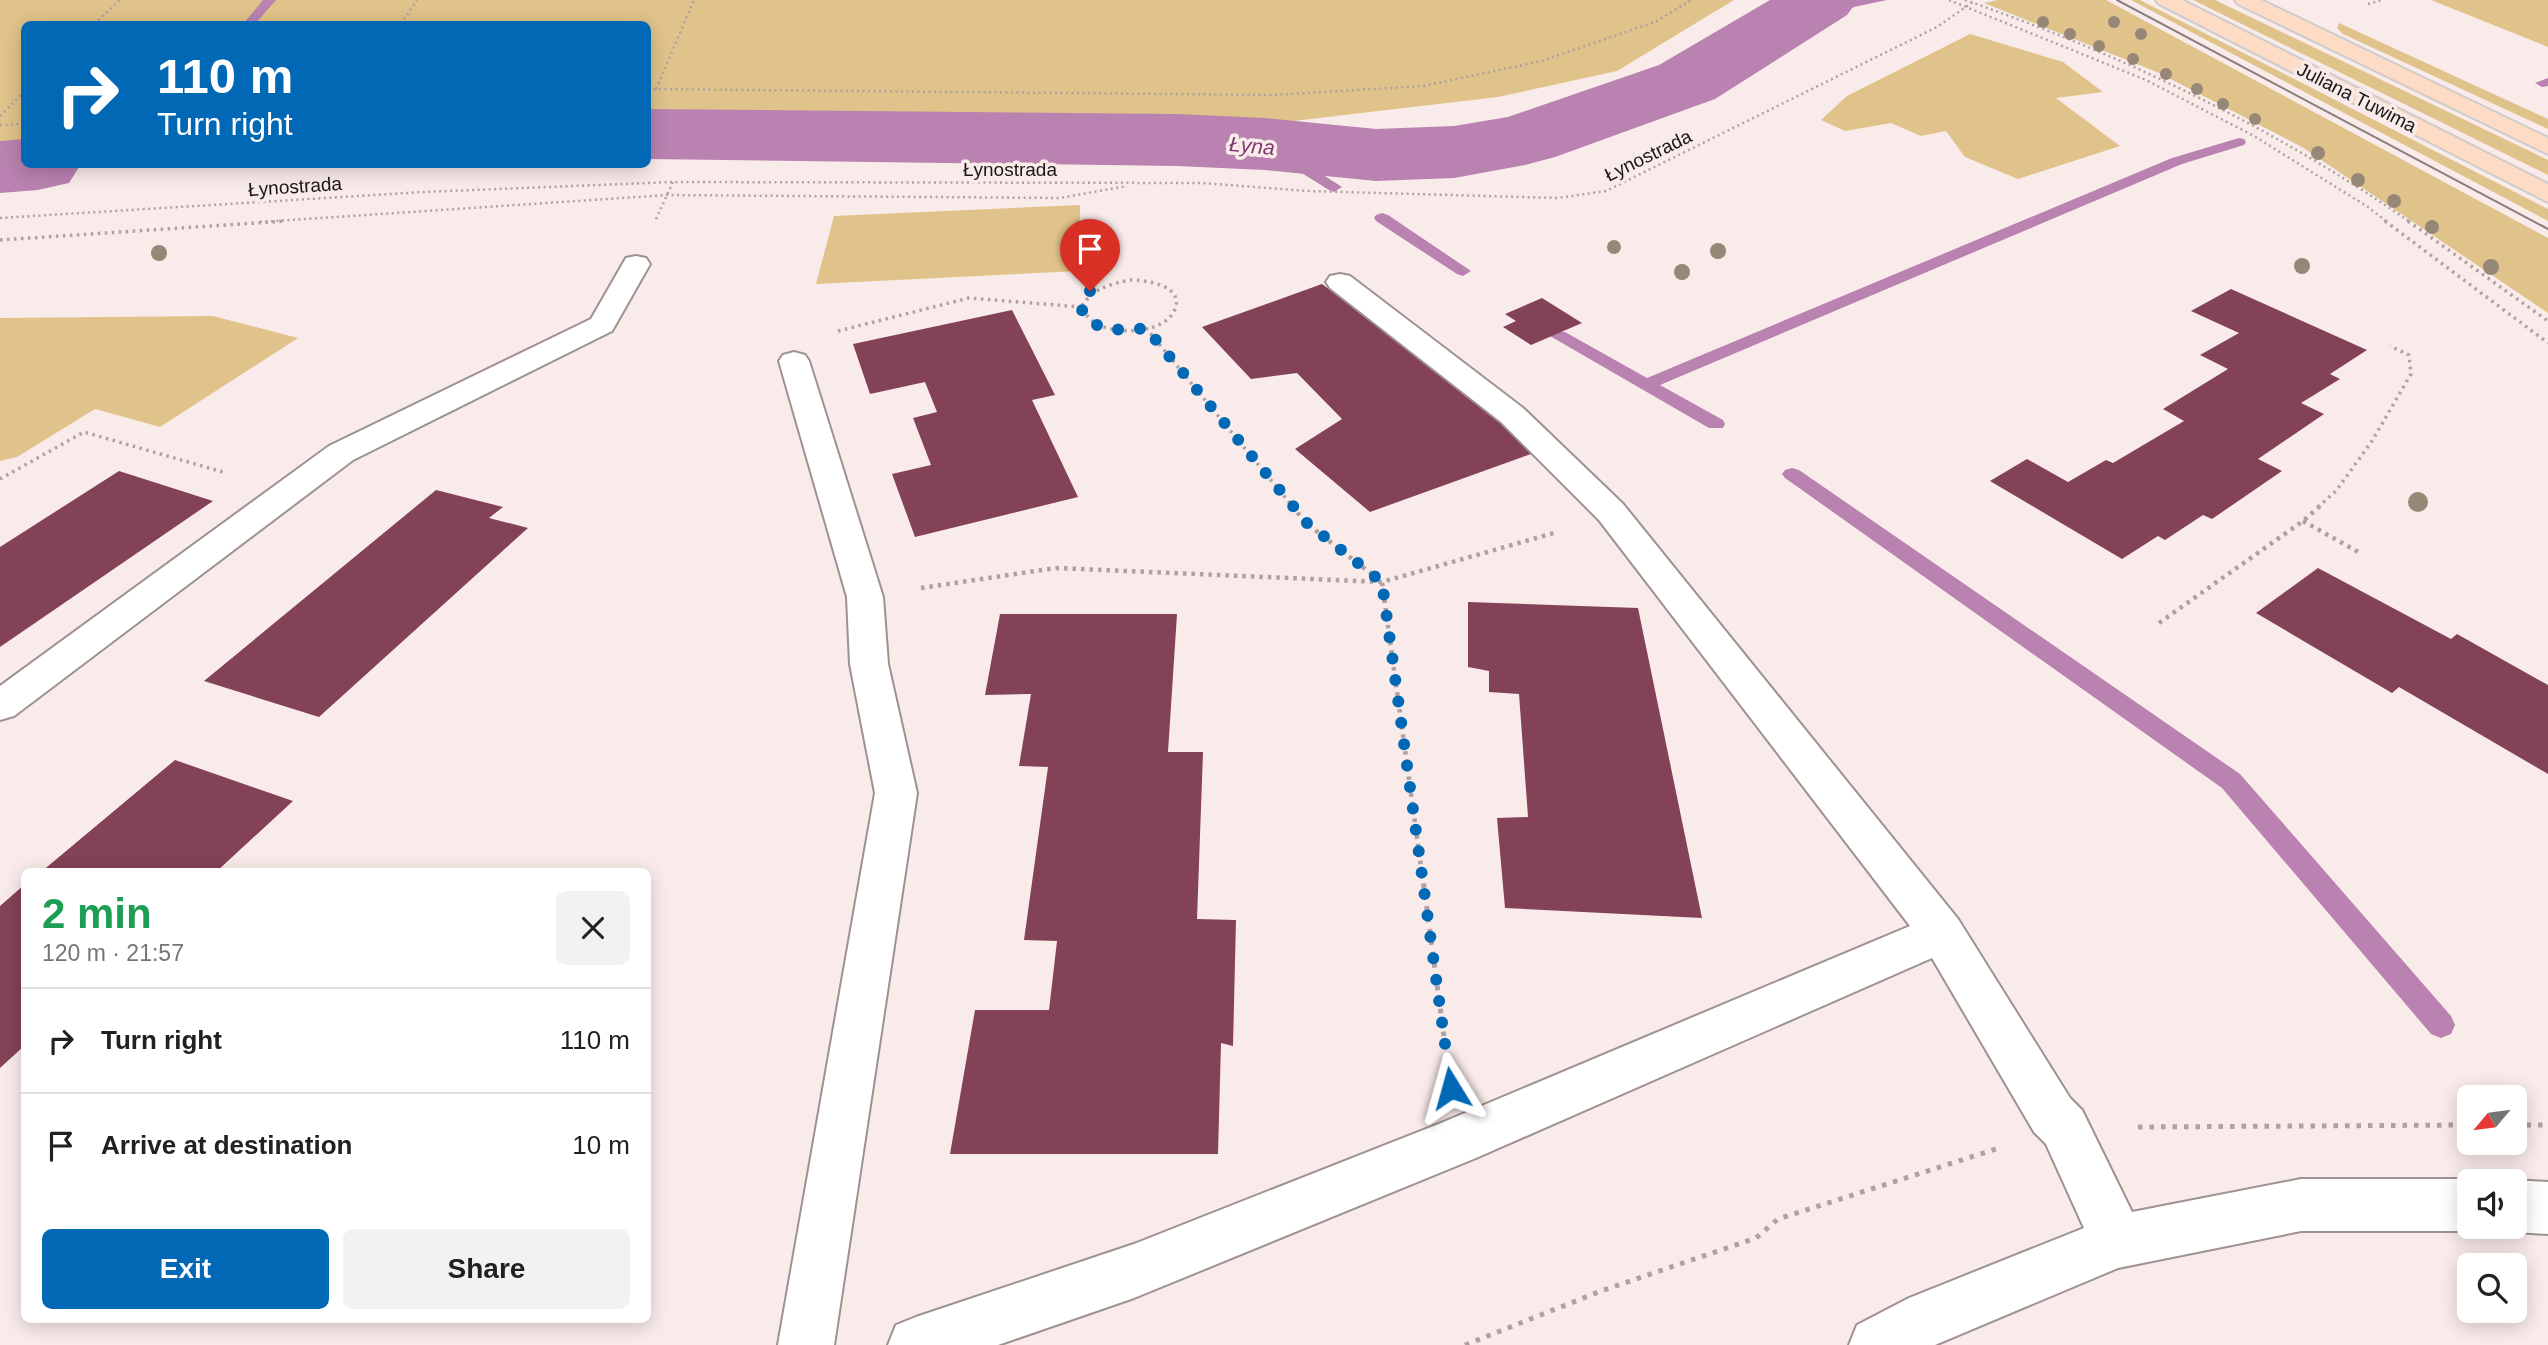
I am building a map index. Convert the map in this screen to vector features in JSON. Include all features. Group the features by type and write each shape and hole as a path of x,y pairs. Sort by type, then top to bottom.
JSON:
{"main road":[{"name":"Juliana Tuwima","path":"2166,0 2548,194"},
{"name":"Juliana Tuwima","path":"2245,0 2548,146"}],"street":[{"path":"0,706 341,453 601,325 636,264"},
{"path":"1340,282 1512,415 1611,512 1942,933 2052,1115 2064,1127 2118,1241"},
{"path":"794,361 865,597 869,664 895,793 806,1345"},
{"path":"916,1345 1134,1271 1458,1141 1942,933"},
{"path":"1877,1345 1930,1318 2118,1241 2301,1205 2457,1205"},
{"path":"2527,1207 2548,1208"}],"path":[{"path":"97,21 120,0"},
{"path":"403,21 417,0"},
{"path":"656,89 694,0"},
{"path":"651,89 1273,95 1423,86 1542,61 1657,21 1691,0"},
{"path":"1949,0 2146,80 2255,136 2368,207 2416,246 2548,343"},
{"path":"1965,0 2145,71 2238,116 2350,182 2548,321"},
{"path":"2366,5 2382,0"},
{"name":"Łynostrada","path":"0,218 423,192 673,182 1202,183 1308,191 1558,198 1606,191 1937,27 1973,2"},
{"path":"0,116 21,95"},
{"path":"0,125 21,124"},
{"path":"0,240 667,195 1060,198 1142,184"},
{"path":"1131,280 1160,285 1176,299 1170,316 1146,328 1115,330 1102,327 1091,322 1081,307 1090,291 1101,285 1131,280"},
{"path":"794,361 834,332 968,298 1081,307"},
{"path":"1146,328 1307,523 1382,582 1458,1141"},
{"path":"2159,623 2303,521 2336,491 2372,441 2411,374 2409,355 2390,346"},
{"path":"0,479 84,432 290,492"},
{"path":"865,597 1056,568 1382,582 1566,530 1611,512"},
{"path":"2303,521 2360,553"},
{"path":"1465,1345 1601,1290 1756,1238 1778,1219 2064,1127 2457,1125"},
{"path":"2527,1125 2548,1125"}],"shaded area":[{"path":"0,0 1734,0 1617,71 1498,97 1268,124 651,120 651,21 21,21 21,140 0,141"},
{"path":"1777,0 1887,0 1854,7 1816,24 1743,73 1692,51"},
{"path":"1998,0 2106,0 2548,238 2548,313 2302,147 2157,72 1984,3"},
{"path":"2131,0 2140,0 2548,209 2548,221"},
{"path":"2193,0 2215,0 2548,160 2548,175"},
{"path":"2431,0 2548,0 2548,47"},
{"path":"2339,23 2548,119 2548,129 2343,34 2337,28"},
{"path":"1970,34 2063,62 2103,92 2056,98 2120,146 2018,179 1965,157 1946,131 1921,136 1891,123 1845,131 1821,120 1847,96"},
{"path":"1080,205 1079,271 816,284 834,216"},
{"path":"213,316 298,338 160,427 95,409 17,457 0,461 0,318"}],"building":[{"path":"1322,284 1542,450 1370,512 1295,449 1342,419 1297,373 1251,379 1202,327"},
{"path":"2231,289 2367,350 2330,374 2340,379 2301,403 2324,414 2258,459 2282,471 2212,519 2203,515 2165,540 2158,536 2122,559 1990,481 2027,459 2068,482 2106,460 2113,463 2184,421 2163,409 2228,369 2200,355 2239,333 2191,311"},
{"path":"1542,298 1582,323 1531,345 1503,327 1516,321 1505,314"},
{"path":"1012,310 1055,395 1032,400 1078,497 915,537 892,474 931,465 913,418 937,412 925,382 870,394 853,344"},
{"path":"119,471 213,501 0,647 0,547"},
{"path":"436,490 503,507 489,518 528,528 319,717 204,681"},
{"path":"2318,568 2451,639 2457,634 2548,685 2548,774 2399,687 2392,693 2256,613"},
{"path":"1468,602 1638,608 1702,918 1505,908 1497,818 1528,817 1519,694 1489,692 1489,671 1468,667"},
{"path":"1000,614 1177,614 1168,752 1203,752 1197,919 1236,920 1233,1046 1221,1043 1218,1154 950,1154 975,1010 1049,1010 1057,941 1024,940 1048,767 1019,766 1031,694 985,695"},
{"path":"175,760 293,801 220,868 46,868"},
{"path":"21,888 21,1049 0,1068 0,906"}],"waterway":[{"path":"252,21 270,0"},
{"name":"Łyna","path":"651,134 1177,140 1265,144 1376,155 1454,152 1525,139 1687,82 1822,0"},
{"path":"2542,83 2548,82"},
{"path":"1648,384 2177,161 2239,142"},
{"path":"1265,144 1334,187"},
{"name":"Łyna","path":"0,167 21,165"},
{"path":"1382,218 1463,271"},
{"path":"1559,336 1716,424"},
{"path":"1792,474 2231,781 2441,1025"}],"tram line":[{"path":"2117,0 2548,229"}],"route":[{"path":"1090,291 1081,307 1091,322 1115,330 1146,328 1307,523 1382,582 1451,1088"}]}
